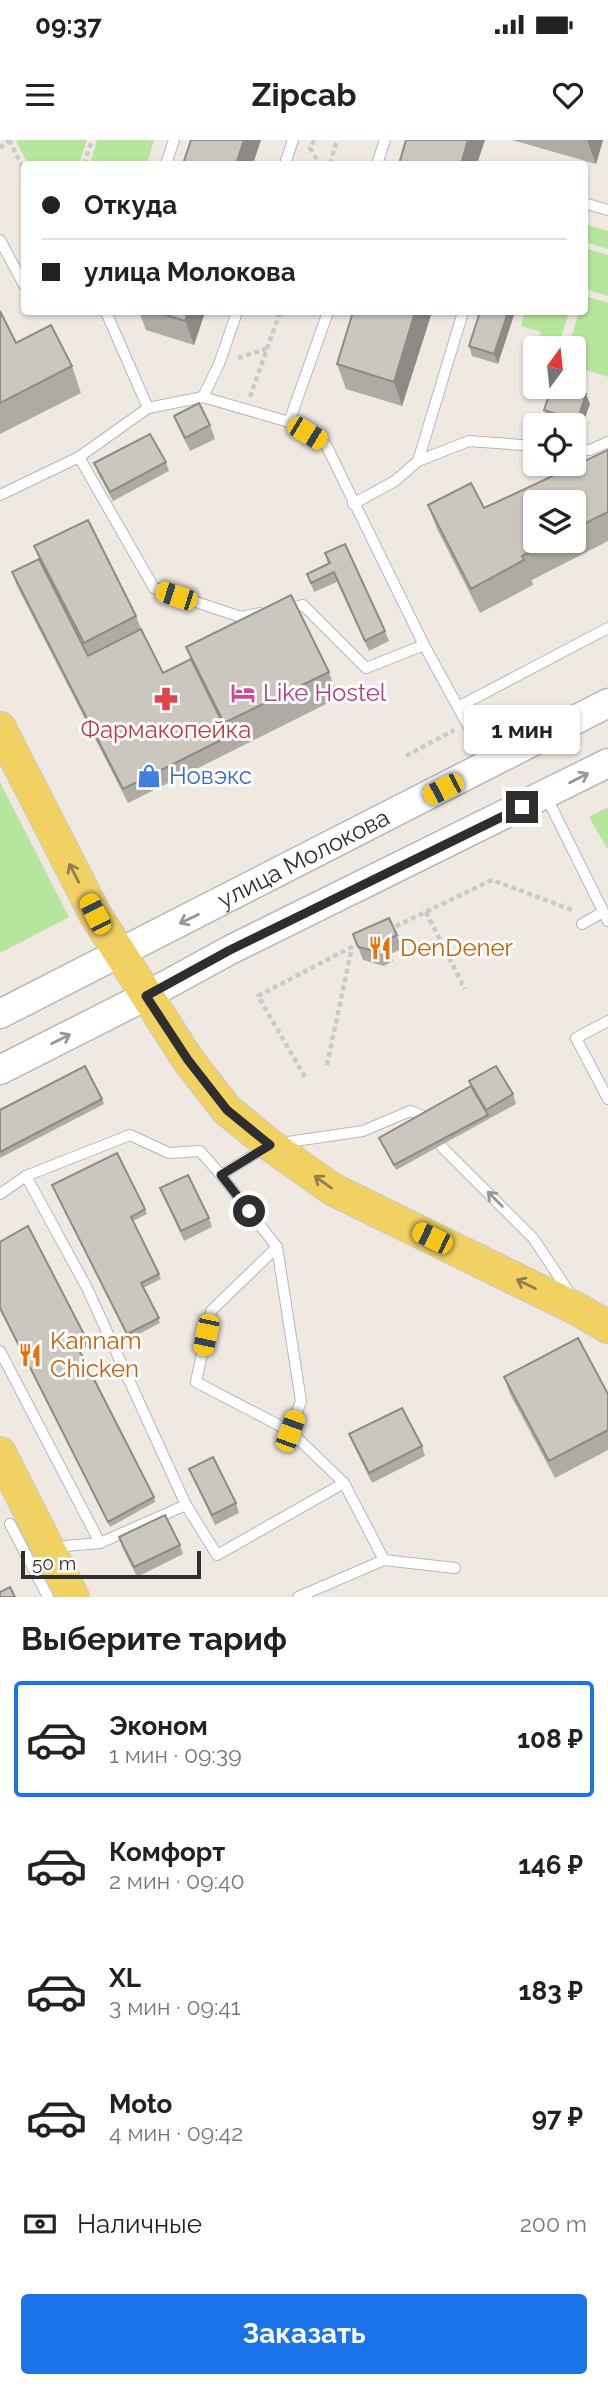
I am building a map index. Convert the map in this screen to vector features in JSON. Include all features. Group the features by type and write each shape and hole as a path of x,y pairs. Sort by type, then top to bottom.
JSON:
{"main road":[{"path":"0,728 95,914 188,1060 227,1110 270,1145 332,1189 581,1311 608,1327"},
{"path":"0,1453 20,1519 47,1548 73,1597"}],"street":[{"name":"улица Молокова","path":"0,1014 608,703"},
{"name":"улица Молокова","path":"0,1070 230,950 608,763"}],"lane":[{"path":"167,161 174,140"},
{"path":"286,161 293,140"},
{"path":"378,161 386,140"},
{"path":"588,204 608,210"},
{"path":"0,240 21,279"},
{"path":"107,315 148,408"},
{"path":"203,397 219,364 236,315"},
{"path":"289,422 327,315"},
{"path":"418,461 462,315"},
{"path":"0,495 79,457 148,408 203,397 289,422 326,445 424,645 490,765"},
{"path":"353,504 395,481 418,461 469,441 523,445"},
{"path":"586,450 608,442"},
{"path":"79,457 154,588 241,617 265,612"},
{"path":"278,610 303,605 366,667 424,645"},
{"path":"458,707 608,628"},
{"path":"545,795 606,917 593,918 582,924"},
{"path":"608,1021 576,1038 608,1099"},
{"path":"221,1175 270,1145 363,1131 410,1111 426,1117"},
{"path":"0,1194 26,1176 130,1135 169,1153 200,1151 277,1247 301,1401 290,1431"},
{"path":"441,1146 534,1238 581,1311"},
{"path":"26,1176 87,1288 186,1505 217,1555 344,1483"},
{"path":"277,1247 211,1311 196,1382 290,1431 344,1483 384,1560"},
{"path":"0,1351 100,1543"},
{"path":"47,1548 100,1543 186,1505"},
{"path":"0,1530 20,1519 48,1597"},
{"path":"298,1597 384,1560 455,1568"}],"path":[{"path":"0,148 9,140 21,164"},
{"path":"85,161 92,140"},
{"path":"314,140 310,148 318,161"},
{"path":"331,161 337,140"},
{"path":"246,409 279,315"},
{"path":"219,364 267,349"},
{"path":"406,756 467,724"},
{"path":"377,935 492,880 593,918"},
{"path":"425,912 465,989"},
{"path":"304,1077 258,996 365,940"},
{"path":"327,1065 352,946"}],"green space":[{"path":"87,140 80,161 26,161 16,141"},
{"path":"97,140 154,140 148,161 91,161"},
{"path":"588,225 608,231 608,249 588,243"},
{"path":"588,249 608,255 608,296 588,290"},
{"path":"588,297 608,303 608,377 586,370 586,336 572,336 578,315 588,315"},
{"path":"524,315 568,315 562,336 540,336 541,332 521,326"},
{"path":"0,782 69,917 0,953"},
{"path":"608,807 608,850 589,817"}],"building":[{"path":"191,140 244,140 237,161 184,161"},
{"path":"406,140 468,140 462,161 400,161"},
{"path":"0,311 16,343 51,325 72,366 0,403"},
{"path":"166,315 187,315 185,321"},
{"path":"352,315 414,315 394,382 337,364"},
{"path":"479,315 507,315 494,354 469,346"},
{"path":"548,399 584,399 580,413 553,413 544,410"},
{"path":"199,403 210,425 185,438 174,416"},
{"path":"150,434 166,462 110,492 94,463"},
{"path":"608,450 608,512 586,523 586,490 523,490 523,553 528,553 522,556 524,560 471,589 428,505 471,483 484,508 552,476 586,476 586,460"},
{"path":"88,520 136,616 84,643 34,546"},
{"path":"345,544 385,631 365,641 334,572 311,583 307,574 330,563 325,553"},
{"path":"39,559 88,656 141,629 163,673 191,659 229,736 123,789 12,572"},
{"path":"291,595 329,672 224,723 186,647"},
{"path":"389,918 397,935 385,941 388,948 379,952 358,947 353,934"},
{"path":"85,1066 102,1099 0,1152 0,1110"},
{"path":"496,1066 513,1094 486,1110 469,1081"},
{"path":"471,1086 488,1115 394,1165 379,1138"},
{"path":"117,1153 145,1209 131,1217 159,1274 141,1283 159,1318 127,1334 52,1185"},
{"path":"188,1175 209,1218 181,1231 160,1188"},
{"path":"28,1226 88,1342 77,1346 154,1497 108,1522 0,1308 0,1242"},
{"path":"578,1338 608,1394 608,1430 549,1461 504,1377"},
{"path":"402,1408 422,1446 369,1473 349,1434"},
{"path":"213,1457 236,1503 212,1515 189,1469"},
{"path":"165,1515 180,1545 134,1567 119,1537"},
{"path":"10,1587 15,1597 0,1597 0,1592"}],"place":[{"name":"Like Hostel","path":"243,693"},
{"name":"Фармакопейка","path":"166,699"},
{"name":"Новэкс","path":"149,776"},
{"name":"DenDener","path":"380,948"},
{"name":"Kannam Chicken","path":"30,1355"}],"route":[{"path":"249,1211 221,1175 270,1145 227,1110 188,1060 146,996 230,950 522,807"}]}
